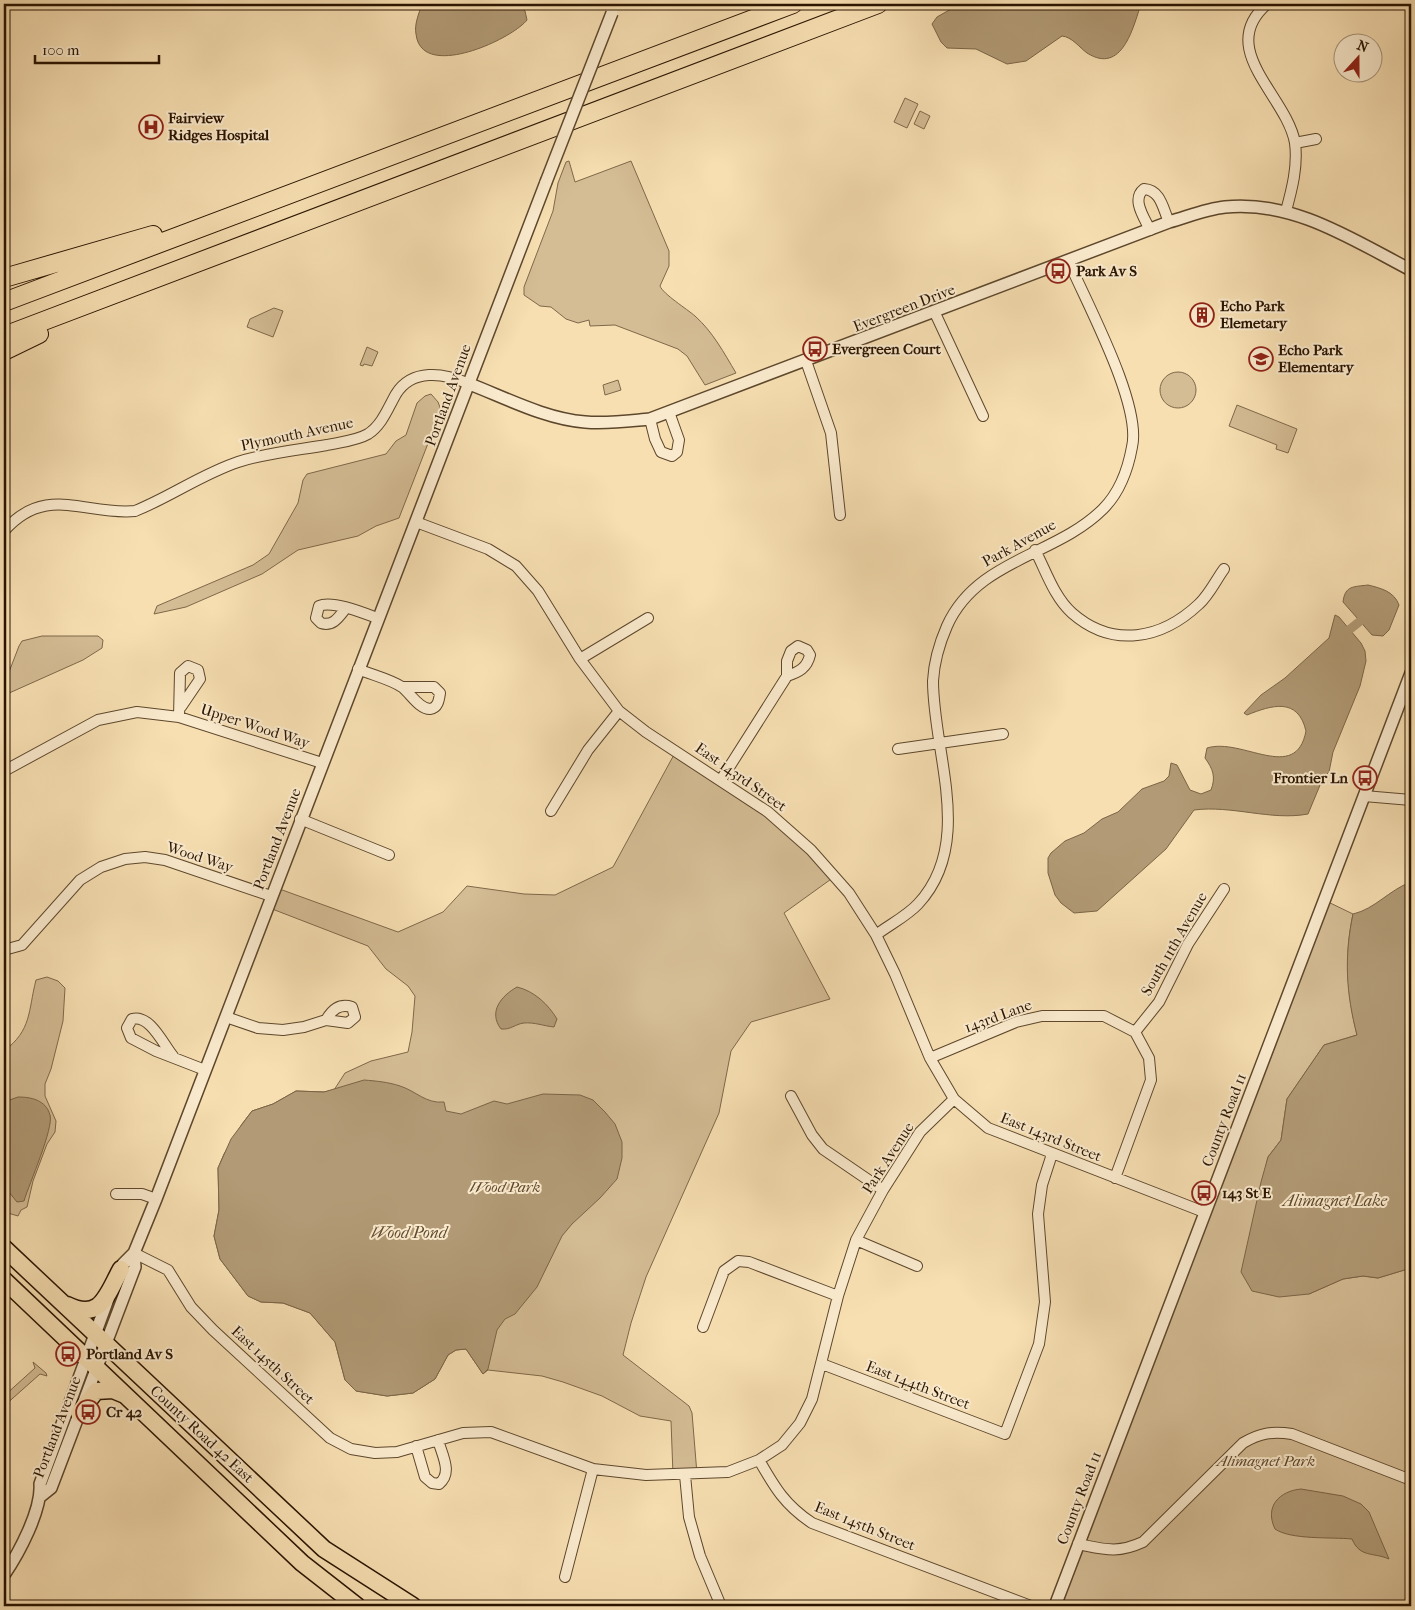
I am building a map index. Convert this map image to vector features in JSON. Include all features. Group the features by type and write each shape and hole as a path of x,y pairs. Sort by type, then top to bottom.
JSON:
{"highway":[{"path":"4,302 793,4"},
{"path":"4,336 144,285 878,4"},
{"path":"4,278 274,200"},
{"path":"4,351 144,285"},
{"name":"County Road 42 East","path":"4,1248 324,1549 412,1606"},
{"path":"58,1300 78,1310 90,1311 102,1304 121,1269"},
{"name":"County Road 42 East","path":"4,1280 92,1361 302,1563 357,1606"},
{"path":"79,1413 96,1391 113,1390 128,1396"}],"street":[{"path":"1267,4 1259,11 1252,23 1248,36 1249,50 1253,64 1287,119 1294,143 1296,171 1286,211"},
{"name":"Portland Avenue","path":"4,1575 29,1528 41,1496 40,1484 100,1340 121,1269 134,1253 156,1199 300,819 416,522 467,383 614,8"},
{"path":"1294,143 1316,138"},
{"path":"1150,230 1137,200 1139,193 1144,189 1152,189 1158,194 1169,222"},
{"name":"Evergreen Drive","path":"467,383 546,413 583,422 617,423 650,419 935,313 1169,222 1225,207 1257,206 1286,211 1319,222 1411,270"},
{"name":"Park Avenue","path":"876,935 918,904 933,884 942,861 949,819 938,743 933,680 938,653 948,625 961,603 980,583 999,569 1082,526 1104,508 1123,479 1133,445 1133,421 1128,396 1069,262"},
{"path":"935,313 984,416"},
{"path":"806,361 831,433 840,515"},
{"name":"Plymouth Avenue","path":"4,531 27,513 53,504 77,504 121,512 135,511 238,462 348,441 368,434 381,422 398,392 410,382 422,376 444,375 467,383"},
{"path":"650,419 655,439 661,452 666,456 672,456 676,452 679,440 669,412"},
{"name":"East 143rd Street","path":"416,522 488,549 516,566 538,591 580,659 619,711 646,732 768,812 811,850 849,893 876,935 896,974 930,1058 954,1099 988,1128 1204,1212"},
{"path":"1035,550 1058,596 1071,612 1094,628 1121,636 1150,634 1175,623 1201,603 1224,569"},
{"path":"346,608 378,618"},
{"path":"580,659 648,618"},
{"path":"358,669 402,687"},
{"name":"County Road 11","path":"1055,1606 1411,673"},
{"path":"721,780 787,676"},
{"path":"551,811 588,750 619,711"},
{"name":"Upper Wood Way","path":"4,771 98,720 138,712 180,712 322,763"},
{"path":"898,749 1003,734"},
{"path":"1364,796 1411,800"},
{"path":"300,819 389,855"},
{"name":"Wood Way","path":"4,950 22,944 80,880 101,866 125,859 145,858 164,860 271,896"},
{"name":"South 11th Avenue","path":"1135,1032 1159,1002 1188,944 1224,889"},
{"name":"143rd Lane","path":"930,1058 1016,1022 1042,1016 1104,1016 1135,1032"},
{"path":"173,1056 145,1020 138,1017 132,1019 127,1028 131,1038 156,1051 205,1070"},
{"path":"226,1017 258,1028 282,1030 304,1027 326,1020"},
{"path":"1114,1178 1151,1080 1150,1058 1135,1032"},
{"path":"791,1096 812,1135 823,1149 883,1190"},
{"name":"Park Avenue","path":"822,1364 838,1296 856,1240 883,1190 920,1132 954,1099"},
{"name":"East 144th Street","path":"822,1364 1005,1434 1039,1344 1045,1302 1038,1214 1042,1185 1052,1154"},
{"path":"116,1194 142,1194 156,1199"},
{"path":"856,1240 916,1266"},
{"name":"Portland Avenue","path":"100,1340 135,1267 134,1253"},
{"name":"East 145th Street","path":"134,1253 168,1270 191,1307 213,1330 330,1438 351,1449 375,1453 397,1452 463,1433 491,1432 594,1469 646,1475 728,1472 759,1460 782,1499 812,1524 1031,1606"},
{"path":"703,1327 724,1272 738,1262 748,1262 838,1296"},
{"name":"Portland Avenue","path":"41,1496 51,1488 79,1413 92,1361"},
{"path":"759,1460 782,1444 800,1423 812,1399 822,1364"},
{"path":"1078,1544 1112,1551 1127,1549 1143,1542 1244,1443 1256,1435 1272,1431 1292,1434 1411,1480"},
{"path":"416,1446 425,1477 432,1483 439,1484 444,1480 447,1471 438,1440"},
{"path":"566,1577 594,1469"},
{"path":"685,1475 689,1517 697,1546 721,1606"}],"green space":[{"path":"905,98 918,104 907,128 894,122"},
{"path":"920,111 930,116 924,129 914,124"},
{"path":"569,161 575,182 631,161 669,251 669,266 660,286 707,329 736,373 705,385 687,356 678,349 615,325 590,326 589,320 578,323 566,319 551,307 540,306 524,295 524,287 553,211 558,183 566,162"},
{"path":"274,308 283,311 273,337 247,327 250,319"},
{"path":"367,347 378,352 372,366 360,365"},
{"path":"1178,372 1190,378 1196,390 1190,402 1178,408 1166,402 1160,390 1166,378"},
{"path":"618,380 621,390 605,395 603,385"},
{"path":"431,394 438,402 441,410 399,518 376,526 358,536 298,550 262,574 186,607 154,614 157,606 253,565 269,554 298,503 303,480 307,474 386,454 396,441 406,435 417,403 425,396"},
{"path":"1237,405 1297,429 1288,453 1276,449 1277,445 1229,426"},
{"path":"42,636 98,636 103,640 102,648 83,660 7,694 4,691 4,685 22,641"},
{"name":"Wood Park","path":"676,751 768,812 834,877 784,913 830,999 751,1022 731,1051 719,1113 646,1277 631,1323 623,1355 689,1406 692,1413 697,1474 673,1475 671,1421 640,1416 602,1396 542,1376 488,1370 483,1374 466,1349 456,1350 448,1355 435,1379 413,1393 387,1396 356,1391 345,1380 335,1342 310,1313 283,1303 261,1302 248,1296 220,1259 214,1236 219,1210 218,1168 224,1154 252,1111 273,1104 296,1091 324,1092 334,1090 345,1073 371,1061 408,1052 412,1032 415,996 408,986 386,969 368,946 267,907 274,887 398,932 443,912 467,886 524,894 555,895 613,867"},
{"name":"Alimagnet Park","path":"1324,900 1353,914 1348,945 1348,975 1357,1035 1324,1045 1287,1099 1281,1140 1268,1157 1247,1250 1309,1294 1343,1279 1363,1276 1378,1278 1411,1268 1411,1606 1055,1606"},
{"path":"47,977 58,981 65,988 63,1021 51,1069 45,1084 45,1096 56,1121 55,1132 47,1144 33,1181 27,1207 21,1210 18,1216 8,1213 4,1208 4,1051 20,1035 28,1019 36,980"},
{"path":"33,1362 47,1376 40,1374 4,1406 4,1396 35,1368"}],"water":[{"path":"422,4 518,4 525,11 527,20 504,37 486,46 449,55 433,54 422,48 416,34 416,23"},
{"path":"960,4 1060,4 1071,9 1090,4 1141,4 1130,36 1124,46 1109,58 1099,58 1087,53 1072,40 1062,36 1026,61 1007,64 976,49 947,48 941,42 932,24 937,17"},
{"path":"1368,585 1390,593 1399,605 1389,630 1383,636 1372,635 1343,602 1348,590"},
{"path":"1335,615 1339,617 1361,643 1365,651 1366,661 1360,686 1333,752 1329,772 1323,778 1308,814 1280,816 1223,810 1194,810 1166,849 1097,911 1074,913 1061,903 1055,895 1048,873 1048,858 1051,853 1065,841 1084,833 1102,819 1118,812 1142,789 1164,781 1169,776 1171,763 1177,765 1190,790 1201,794 1211,790 1213,781 1212,770 1205,758 1207,748 1221,746 1280,757 1291,754 1300,746 1306,731 1302,720 1290,708 1283,706 1266,708 1247,715 1244,713 1261,695 1285,678 1329,638"},
{"name":"Alimagnet Lake","path":"1411,882 1411,1268 1378,1278 1363,1276 1343,1279 1309,1294 1279,1297 1252,1291 1241,1272 1268,1157 1281,1140 1287,1099 1324,1045 1357,1035 1350,1004 1347,960 1353,914 1361,912 1403,885"},
{"path":"517,987 535,995 545,1003 557,1019 554,1027 528,1023 508,1029 501,1029 496,1017 498,1005 506,995"},
{"name":"Wood Pond","path":"364,1080 406,1088 426,1099 444,1102 446,1111 461,1114 494,1101 507,1104 543,1094 580,1095 593,1100 615,1124 622,1142 622,1158 617,1179 562,1236 537,1287 515,1314 505,1319 497,1330 488,1369 483,1374 466,1349 456,1350 448,1355 435,1379 413,1393 387,1396 356,1391 345,1380 335,1342 310,1313 283,1303 261,1302 248,1296 220,1259 214,1236 219,1210 218,1168 231,1139 252,1111 273,1104 296,1091 324,1092"},
{"path":"18,1097 37,1100 42,1103 48,1110 50,1122 45,1143 24,1201 17,1202 4,1186 4,1102"},
{"path":"1301,1489 1343,1496 1361,1504 1369,1512 1389,1559 1363,1552 1355,1545 1352,1539 1291,1535 1275,1529 1271,1513 1276,1501 1293,1490"}],"waterway":[{"path":"1349,630 1359,622"}],"place":[{"name":"Fairview Ridges Hospital","path":"151,127"},
{"name":"Park Av S","path":"1058,271"},
{"name":"Echo Park Elemetary","path":"1202,315"},
{"name":"Evergreen Court","path":"815,349"},
{"name":"Echo Park Elementary","path":"1261,359"},
{"name":"Frontier Ln","path":"1365,778"},
{"name":"143 St E","path":"1204,1193"},
{"name":"Portland Av S","path":"68,1354"},
{"name":"Cr 42","path":"88,1412"}]}
